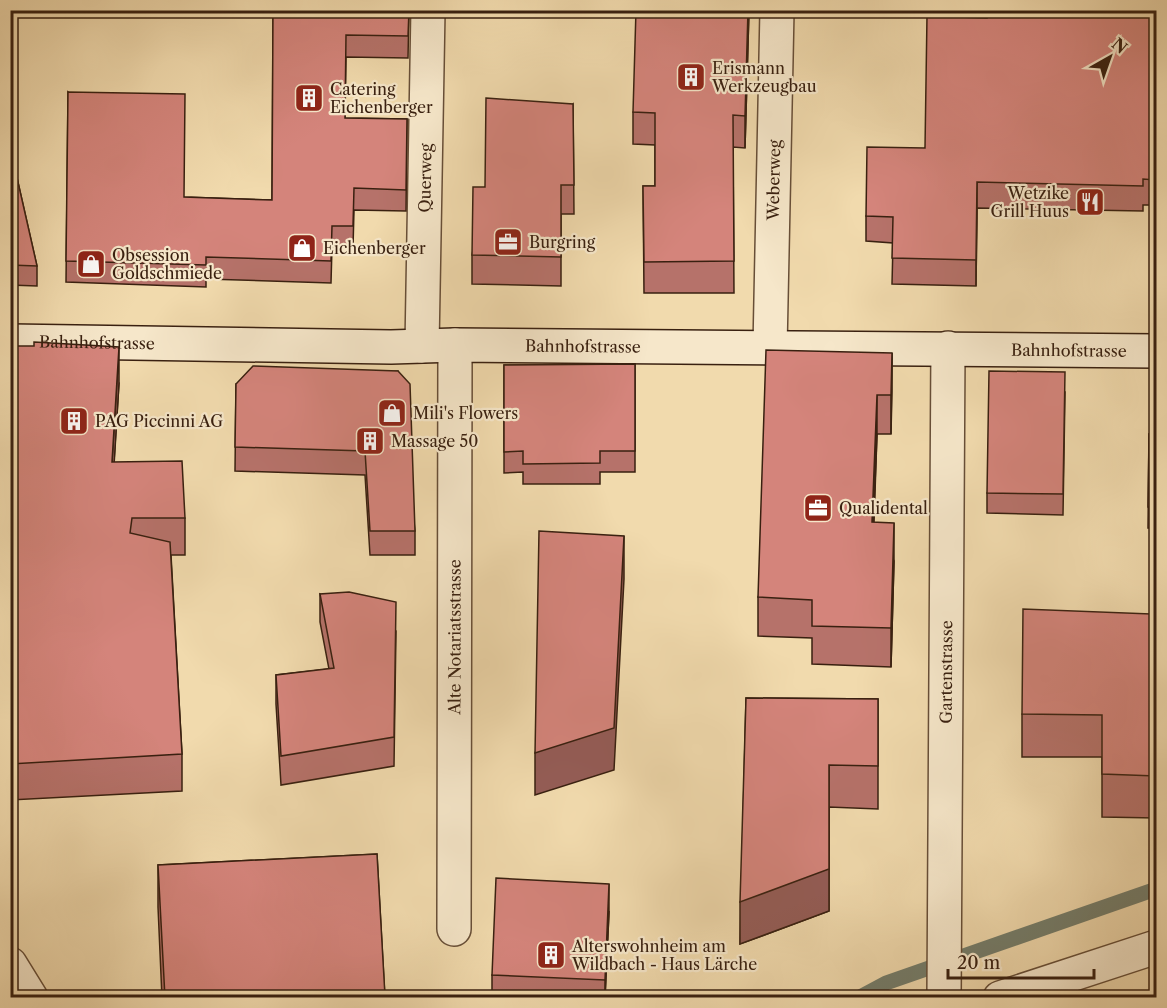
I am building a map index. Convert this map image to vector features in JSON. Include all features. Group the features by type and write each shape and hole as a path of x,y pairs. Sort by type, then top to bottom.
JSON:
{"street":[{"name":"Querweg","path":"422,346 428,10"},
{"name":"Weberweg","path":"770,348 777,10"},
{"name":"Bahnhofstrasse","path":"10,341 1156,351"},
{"name":"Alte Notariatsstrasse","path":"454,929 455,345"},
{"name":"Gartenstrasse","path":"945,993 948,348"},
{"path":"1000,998 1156,947"},
{"path":"10,964 31,998"}],"building":[{"path":"273,10 409,10 408,36 346,35 345,118 407,119 406,190 354,188 353,226 332,226 331,261 206,257 206,265 66,261 68,92 185,94 184,197 272,200"},
{"path":"636,10 748,10 745,116 733,115 734,261 644,262 643,186 655,186 655,113 633,112"},
{"path":"987,10 1156,14 1156,180 1143,179 1143,186 977,182 976,260 892,258 893,217 866,216 867,147 925,148 927,16 987,18"},
{"path":"486,98 573,104 574,185 561,185 561,257 472,255 473,187 485,187"},
{"path":"10,147 37,266 10,265"},
{"path":"34,342 119,347 112,462 182,461 185,518 132,518 130,533 170,542 182,754 10,764 10,346 34,346"},
{"path":"766,350 892,353 891,395 877,395 872,522 894,523 891,628 812,626 812,600 758,597"},
{"path":"635,364 635,451 600,451 600,463 523,464 523,451 504,452 504,365"},
{"path":"253,366 398,371 410,384 415,531 370,531 365,451 235,447 236,384"},
{"path":"989,371 1065,372 1063,494 987,493"},
{"path":"1149,434 1156,434 1156,507 1148,507"},
{"path":"539,531 624,536 614,728 535,753"},
{"path":"1156,575 1156,776 1102,774 1102,715 1022,714 1023,609 1151,614 1151,585"},
{"path":"349,592 396,602 394,737 281,756 276,675 334,668 320,594"},
{"path":"746,698 878,699 878,766 829,765 829,869 740,902"},
{"path":"377,854 385,996 165,998 158,865"},
{"name":"Alterswohnheim am Wildbach - Haus Lärche","path":"496,878 609,884 605,980 492,975"},
{"path":"1141,993 1156,993 1156,998 1140,998"}],"waterway":[{"path":"858,998 886,983 1156,889"}],"place":[{"name":"Erismann Werkzeugbau","path":"691,77"},
{"name":"Catering Eichenberger","path":"309,98"},
{"name":"Wetzike Grill Huus","path":"1090,202"},
{"name":"Burgring","path":"508,242"},
{"name":"Eichenberger","path":"302,248"},
{"name":"Obsession Goldschmiede","path":"91,264"},
{"name":"Mili's Flowers","path":"392,413"},
{"name":"PAG Piccinni AG","path":"74,421"},
{"name":"Massage 50","path":"370,441"},
{"name":"Qualidental","path":"818,508"},
{"name":"Alterswohnheim am Wildbach - Haus Lärche","path":"551,955"}]}
